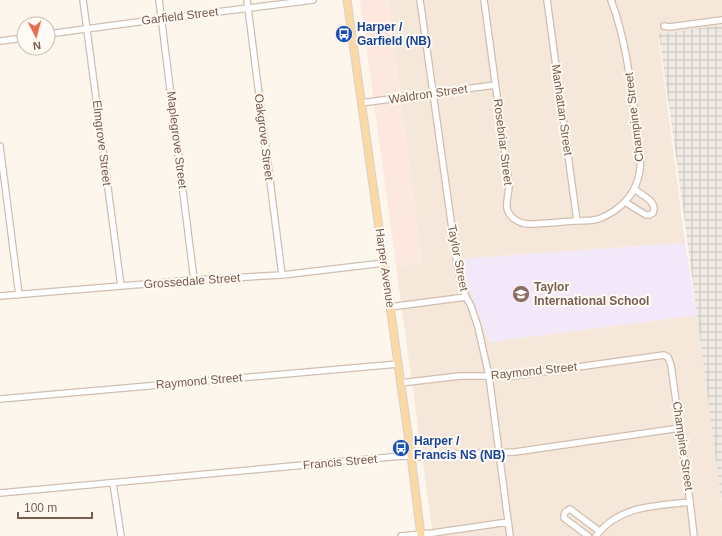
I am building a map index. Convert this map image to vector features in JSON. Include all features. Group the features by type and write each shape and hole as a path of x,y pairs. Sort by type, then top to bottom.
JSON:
{"main road":[{"name":"Harper Avenue","path":"347,0 421,535"}],"street":[{"name":"Elmgrove Street","path":"83,0 121,286"},
{"name":"Maplegrove Street","path":"159,0 194,280"},
{"name":"Oakgrove Street","path":"247,0 282,275"},
{"name":"Garfield Street","path":"56,33 313,0"},
{"name":"Taylor Street","path":"420,0 457,264 466,297 471,306 478,327 489,376 510,536"},
{"name":"Rosebriar Street","path":"484,0 509,185 508,210 516,221 524,224 577,221"},
{"name":"Manhattan Street","path":"547,0 577,221"},
{"name":"Champine Street","path":"577,221 590,221 603,218 617,209 625,202 634,190 640,170 640,151 630,76 611,0"},
{"path":"664,26 669,27 722,20"},
{"path":"0,41 16,39"},
{"name":"Waldron Street","path":"361,103 495,85"},
{"path":"0,146 19,295"},
{"path":"625,202 643,214 653,213 655,208 653,204 634,190"},
{"name":"Grossedale Street","path":"0,296 194,280 282,275 384,263"},
{"path":"390,307 466,297"},
{"name":"Raymond Street","path":"400,383 460,376 513,376 664,355 668,357"},
{"name":"Champine Street","path":"668,357 672,365 694,536"},
{"name":"Raymond Street","path":"0,399 398,364"},
{"name":"Francis Street","path":"0,493 402,456 423,457 477,452 499,453 533,450 680,428"},
{"path":"114,483 121,536"},
{"path":"588,536 564,518 566,510 570,509 598,534 615,518 630,510 690,502"},
{"path":"401,536 421,535 508,522"}],"shaded area":[{"path":"360,0 388,0 422,263 396,266"},
{"path":"388,0 722,0 722,25 658,34 685,243 460,259 489,342 697,315 722,503 722,536 433,536 396,266 422,263"},
{"path":"722,25 722,498 721,498 659,34"},
{"path":"685,243 697,315 489,342 473,300 460,259"}],"place":[{"name":"Harper / Garfield (NB)","path":"344,34"},
{"name":"Taylor International School","path":"521,294"},
{"name":"Harper / Francis NS (NB)","path":"401,448"}]}
